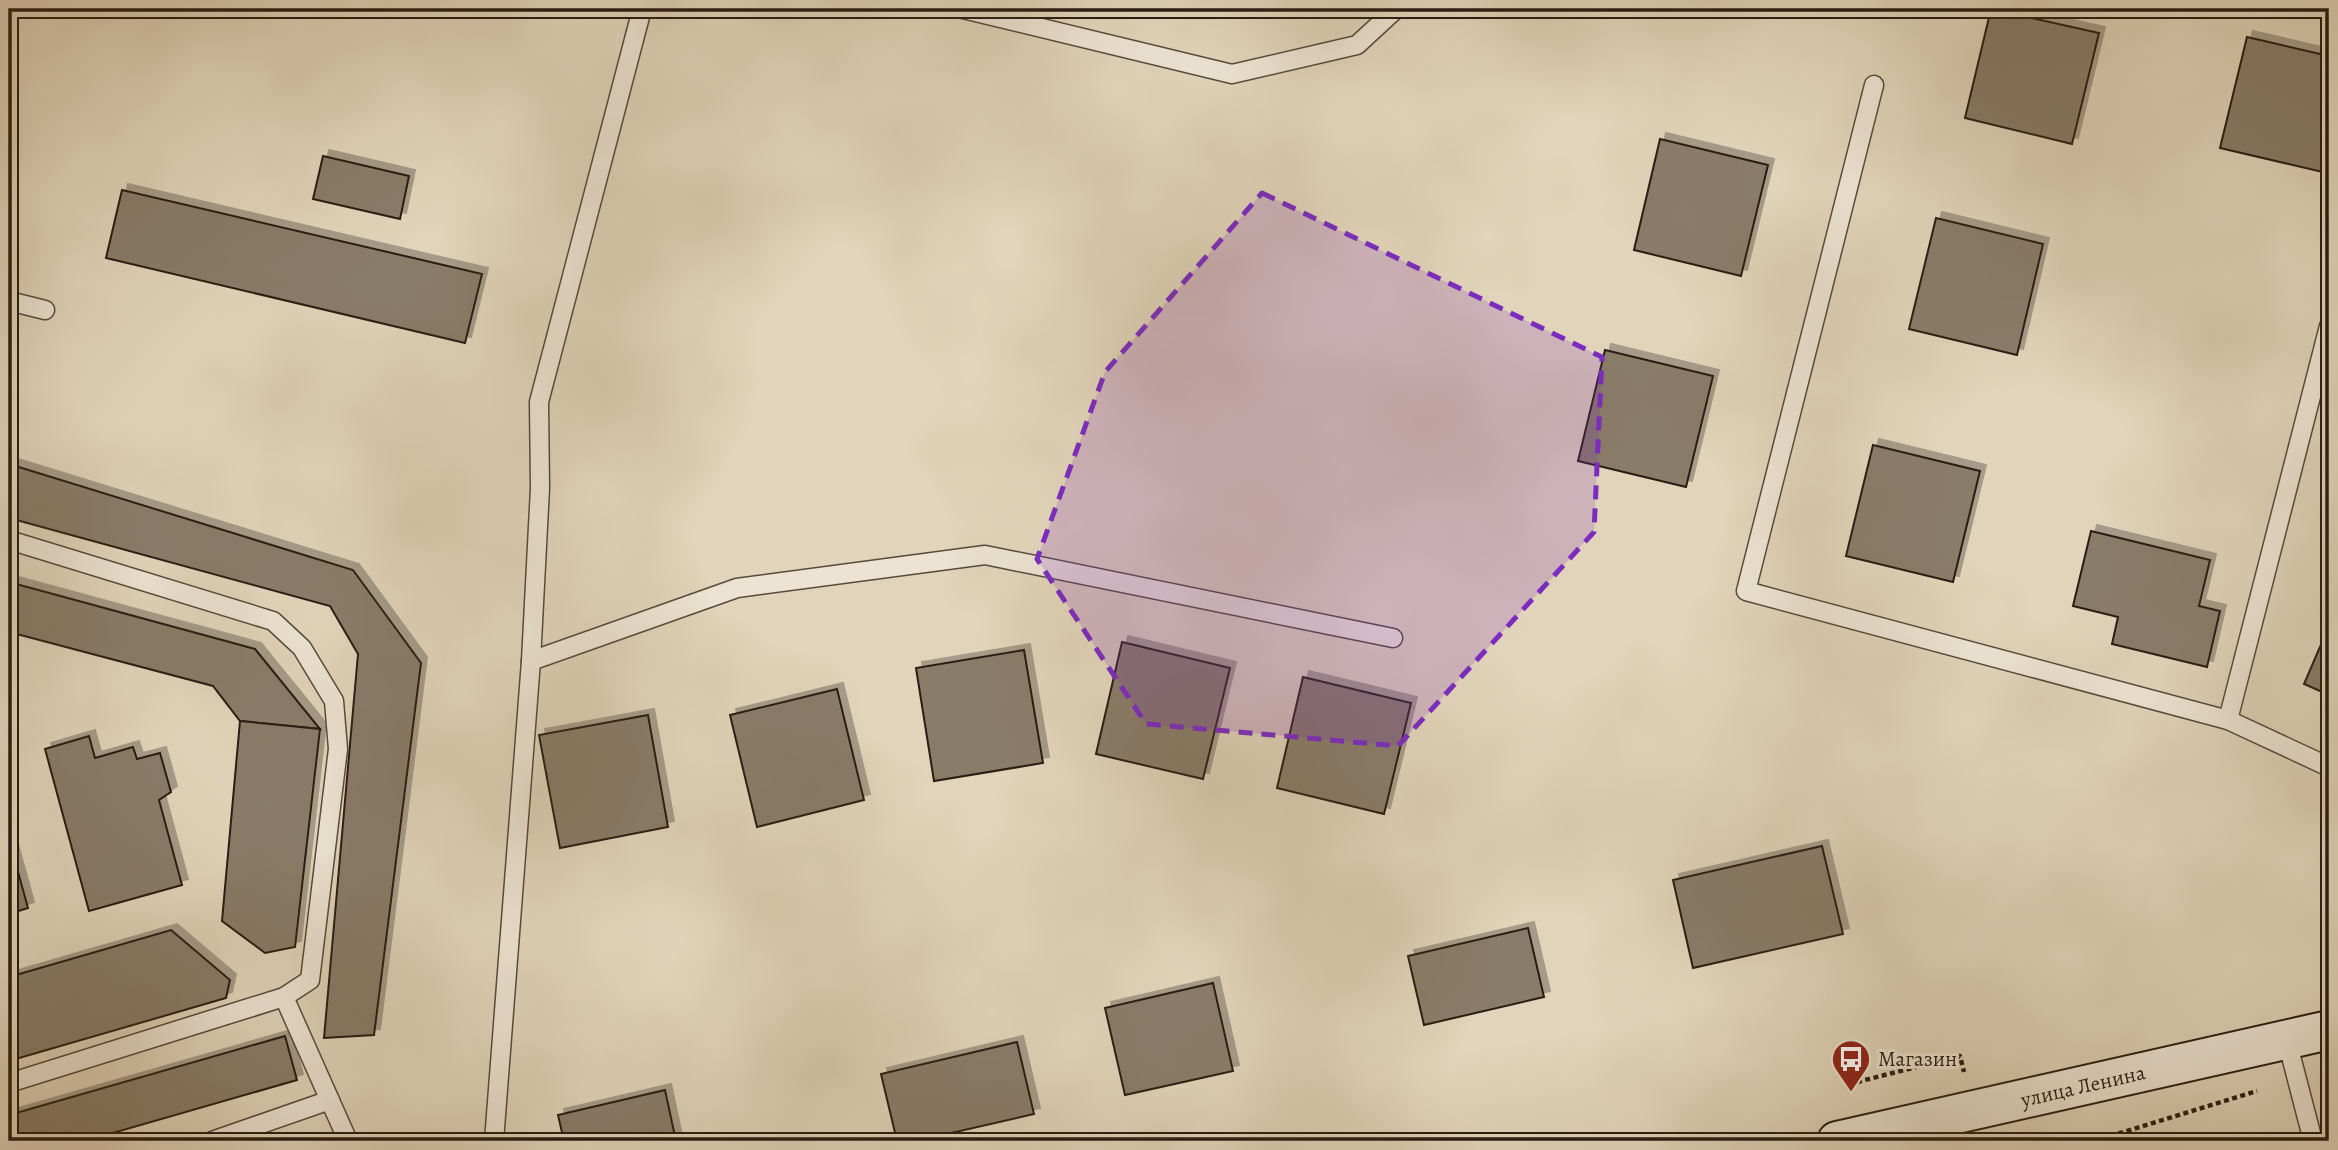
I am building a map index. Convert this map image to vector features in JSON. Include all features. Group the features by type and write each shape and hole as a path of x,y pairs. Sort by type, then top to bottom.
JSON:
{"street":[{"name":"улица Ленина","path":"1837,1141 2329,1030"}],"lane":[{"path":"494,1141 531,661 540,488 539,402 642,9"},
{"path":"963,9 1232,74 1357,45 1396,9"},
{"path":"1874,85 1746,591 2228,720 2329,767"},
{"path":"9,301 44,310"},
{"path":"2228,720 2329,326"},
{"path":"9,540 273,621 302,648 334,701 338,749 310,980 284,997 9,1083"},
{"path":"531,661 737,588 985,555 1393,638"},
{"path":"284,997 348,1141"},
{"path":"2287,1041 2313,1141"},
{"path":"212,1141 330,1100"}],"path":[{"path":"2094,1141 2297,1079"}],"highlighted area":[{"path":"1262,193 1602,357 1594,532 1398,746 1146,724 1037,559 1105,372"}],"building":[{"path":"1991,9 2099,33 2072,144 1965,118"},
{"path":"2247,37 2329,56 2327,173 2220,148"},
{"path":"1660,139 1768,165 1741,276 1634,250"},
{"path":"323,156 409,176 400,219 313,199"},
{"path":"122,190 482,274 465,343 106,258"},
{"path":"1936,218 2043,244 2017,355 1909,329"},
{"path":"1605,350 1713,376 1686,487 1578,461"},
{"path":"1873,445 1980,471 1953,582 1846,556"},
{"path":"9,464 353,570 421,663 374,1035 324,1038 358,654 330,606 9,518"},
{"path":"2091,531 2210,560 2199,606 2220,611 2207,667 2112,644 2118,617 2073,606"},
{"path":"9,582 255,649 320,729 240,721 213,686 9,632"},
{"path":"2329,626 2329,695 2304,684"},
{"path":"1122,642 1230,668 1203,779 1096,754"},
{"path":"1024,650 1043,763 934,781 916,668"},
{"path":"1303,677 1411,703 1384,814 1277,788"},
{"path":"837,689 864,800 757,827 730,715"},
{"path":"648,715 668,827 560,848 539,735"},
{"path":"240,721 320,729 295,947 265,953 222,921"},
{"path":"89,736 95,758 133,747 137,759 160,753 171,792 159,800 182,885 89,911 45,749"},
{"path":"9,839 28,908 9,914"},
{"path":"1822,846 1843,934 1693,968 1673,880"},
{"path":"1528,928 1544,997 1424,1025 1408,956"},
{"path":"171,930 230,980 226,998 9,1061 9,977"},
{"path":"1213,983 1233,1071 1125,1095 1105,1008"},
{"path":"285,1036 297,1080 85,1141 9,1141 9,1115"},
{"path":"1017,1042 1034,1114 916,1141 897,1141 881,1074"},
{"path":"665,1090 676,1141 564,1141 558,1115"}],"place":[{"name":"Магазин","path":"1851,1093"}]}
